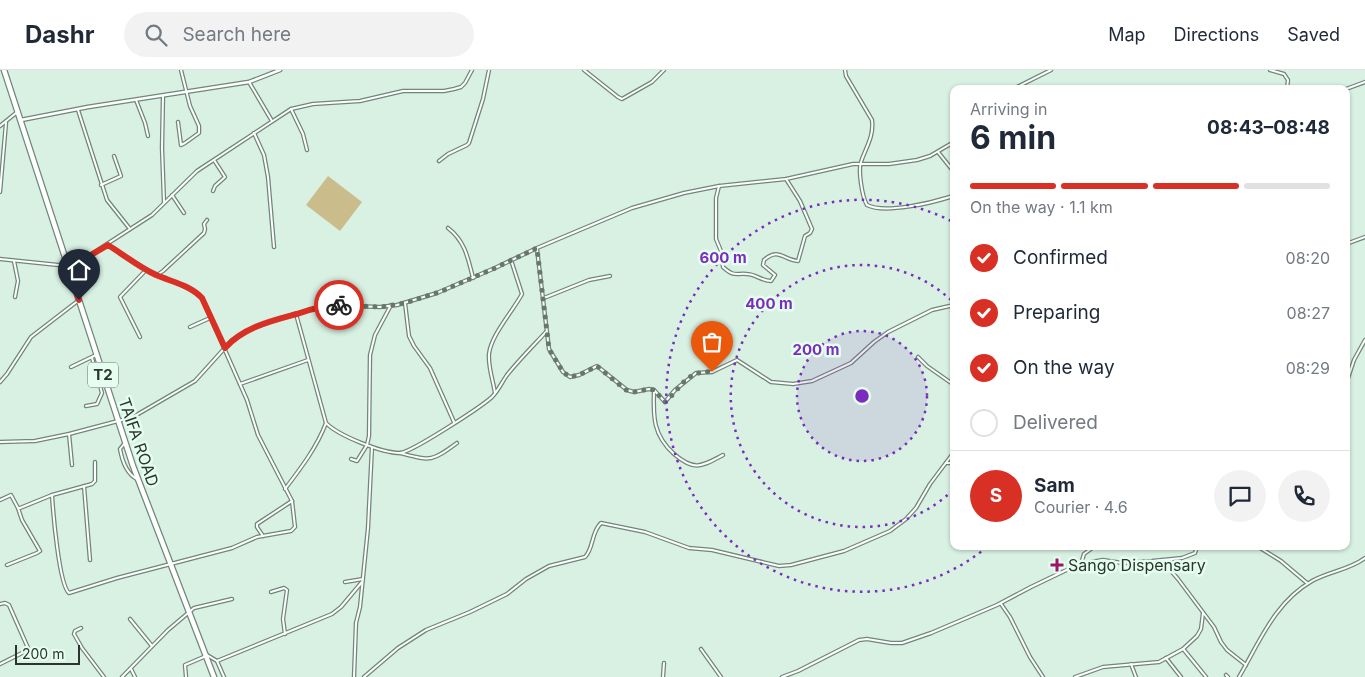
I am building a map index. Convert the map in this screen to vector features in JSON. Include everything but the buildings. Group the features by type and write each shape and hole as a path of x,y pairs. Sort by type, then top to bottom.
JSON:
{"highway":[{"name":"TAIFA ROAD","path":"4,70 79,300 94,356 120,422 138,480 214,677"}],"street":[{"path":"178,122 181,144 183,145 199,133 199,126 190,106 181,70"},
{"path":"21,120 249,82 280,70"},
{"path":"0,259 68,266 79,262 152,215 197,171 291,109 313,104 360,101 403,91 444,91 454,89 461,87 465,83 472,70"},
{"path":"439,161 448,154 467,146 469,143 483,99 489,70"},
{"path":"584,70 622,99 652,82 664,70"},
{"path":"844,70 872,120 873,128 870,144 860,164 865,202 870,206 882,208 920,205 950,197"},
{"path":"1021,85 1051,70"},
{"path":"1270,70 1284,74 1288,80 1287,85"},
{"path":"249,82 272,121"},
{"path":"1350,88 1365,82"},
{"path":"163,96 164,202"},
{"path":"136,100 146,123 148,136"},
{"path":"291,109 303,134 307,150"},
{"path":"78,110 107,200 130,229"},
{"path":"0,126 18,112"},
{"path":"0,192 6,123"},
{"path":"254,133 264,155 268,177 274,247"},
{"path":"0,442 35,441 120,422 133,417 185,388 199,377 232,340 249,330 328,305 391,306 437,293 632,208 684,193 719,186 786,178 860,164 889,164 917,160 938,152 950,144"},
{"path":"938,152 950,167"},
{"path":"101,185 121,176 114,156"},
{"path":"213,191 214,186 225,177 214,160"},
{"path":"719,186 716,198 716,239 721,251 723,267 734,274 746,274 771,281 775,278 775,275 763,265 764,260 771,255 777,254 783,255 787,259 798,261 805,236 812,231 800,201 786,178"},
{"path":"172,194 184,213"},
{"path":"156,275 163,271 204,233 206,220"},
{"path":"448,228 460,239 470,263 473,278"},
{"path":"1350,243 1365,237"},
{"path":"52,495 61,574 67,592 232,548 263,536 289,532 294,529 292,501 258,435 240,384 202,298 197,293 177,282 146,270 108,245"},
{"path":"537,248 549,349 559,367 567,375 575,377 597,366 630,392 654,390 665,402 675,390 696,372 712,372 737,360 771,382 793,384 812,381 851,363 874,342 895,328 932,310 950,306"},
{"path":"495,393 490,351 503,322 522,294 511,260"},
{"path":"14,261 18,281 15,297"},
{"path":"140,337 120,297 146,270"},
{"path":"543,299 589,280 610,276"},
{"path":"0,382 31,337 79,300"},
{"path":"405,303 409,336 430,368 454,422"},
{"path":"351,459 358,461 367,445 370,422 370,355 375,335 391,306"},
{"path":"296,314 326,423 338,432 372,447 400,452 426,460 431,460 457,444"},
{"path":"190,327 210,318"},
{"path":"400,452 409,450 454,422 495,393 508,375 546,332"},
{"path":"1350,372 1365,340"},
{"path":"71,367 94,356 102,393 97,404 86,406"},
{"path":"918,357 927,366 950,382"},
{"path":"240,384 308,360"},
{"path":"654,390 656,428 665,446 688,465 703,464 723,455"},
{"path":"285,488 307,459 326,423"},
{"path":"69,434 72,465"},
{"path":"126,442 120,448 120,452 130,474 138,480"},
{"path":"354,677 356,623 360,606 368,528 372,447"},
{"path":"364,677 398,648 426,630 484,606 507,594 526,579 549,566 585,557 589,553 595,530 601,523 645,532 689,548 712,550 779,566 790,566 844,551 890,531 906,519 916,508 930,484 950,457"},
{"path":"18,508 52,495 92,484 95,481 95,462"},
{"path":"945,463 950,463"},
{"path":"84,486 90,560"},
{"path":"0,500 11,495 22,520 40,550 7,565"},
{"path":"263,536 257,524 292,501"},
{"path":"1081,564 1084,554 1090,550"},
{"path":"782,677 798,671 859,640 867,639 902,643 939,630 1001,604 1060,572 1081,564 1099,560 1122,563 1159,561 1193,555 1195,550"},
{"path":"1264,550 1283,562 1308,584"},
{"path":"1239,677 1264,631 1288,598 1308,584 1333,571 1351,567 1365,558"},
{"path":"1159,561 1165,564 1178,579 1214,627 1227,650 1246,665"},
{"path":"345,582 362,580"},
{"path":"217,661 332,614 341,607 362,580"},
{"path":"271,592 284,588 287,590 284,619 285,634"},
{"path":"122,677 188,612 199,605 232,599"},
{"path":"0,604 5,603 9,605 28,648 26,651 0,664"},
{"path":"1001,604 1010,616 1030,657 1043,677"},
{"path":"1075,677 1103,667 1156,663 1166,658 1183,649 1200,633 1203,613"},
{"path":"130,618 152,646"},
{"path":"81,628 75,631 74,634 104,677"},
{"path":"702,649 721,677"},
{"path":"1183,649 1206,677"},
{"path":"186,677 185,665 206,655 217,661 224,677"},
{"path":"1166,658 1181,677"},
{"path":"663,677 664,663"},
{"path":"1131,664 1136,677"},
{"path":"130,669 135,677"}],"shaded area":[{"path":"328,176 362,202 340,231 306,205"}],"way so far":[{"path":"339,305 380,307 405,303 442,291 537,248 549,349 559,367 567,375 575,377 597,366 626,390 634,392 654,390 662,402 665,402 675,390 696,372 712,372"}],"place":[{"name":"Sango Dispensary","path":"1057,565"}],"route":[{"path":"79,300 68,266 90,257 108,245 156,275 177,282 197,293 202,298 225,348 232,340 263,324 321,306 339,305"}]}
